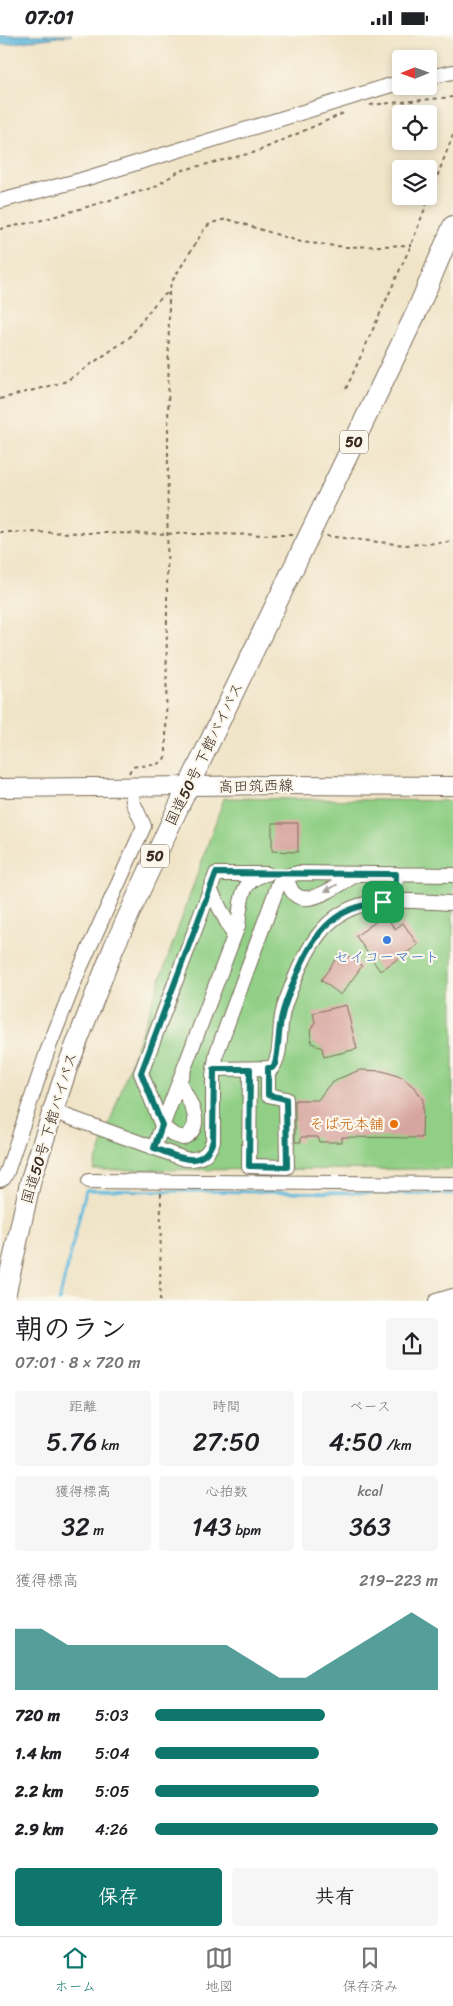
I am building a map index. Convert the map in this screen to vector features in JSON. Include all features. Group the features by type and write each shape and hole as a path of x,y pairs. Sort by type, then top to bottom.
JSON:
{"highway":[{"name":"国道50号 下館バイパス","path":"4,1301 31,1179 52,1111 92,1000 114,947 188,787 413,320 453,226"}],"main road":[{"name":"高田筑西線","path":"0,788 453,786"}],"street":[{"path":"438,75 453,72"},
{"path":"0,201 81,180 392,85"},
{"path":"0,1180 4,1179 7,1172 44,1061 78,973 144,826 133,802 129,787"},
{"path":"179,1082 189,1101 195,1119 195,1127 190,1135 183,1138 174,1135 162,1125 141,1073 216,873 453,875"},
{"path":"292,874 288,885 295,896 302,899 313,898 358,873"},
{"path":"154,1148 238,926 246,885 252,879 266,874"},
{"path":"52,1111 184,1159 199,1158 210,1151 213,1141 214,1069 217,1053 276,889 279,883 292,874"},
{"path":"395,902 396,874"},
{"path":"210,889 234,936"},
{"path":"214,1069 272,1068 275,1064 282,1015 306,952 317,935 332,920 355,907 375,902 453,903"},
{"path":"250,1069 249,1166 287,1167 286,1099 268,1095 268,1068"},
{"path":"89,1181 453,1184"},
{"path":"436,1301 453,1296"}],"path":[{"path":"365,106 453,97"},
{"path":"0,229 42,220 155,187 179,171 256,152 349,111"},
{"path":"346,389 411,245 453,135"},
{"path":"129,787 128,775 132,767 158,765 164,760 166,755 169,293 171,283 205,228 218,220 233,220 282,237 321,245 345,247 411,245"},
{"path":"0,399 64,382 74,376 129,338 162,296 169,293"},
{"path":"0,532 292,535"},
{"path":"321,536 348,537 405,545 453,542"},
{"path":"160,1301 161,1194"}],"green space":[{"path":"224,798 453,801 453,1169 93,1170"}],"water":[{"path":"0,35 72,35 0,45"}],"building":[{"path":"272,823 298,823 298,852 272,851"},
{"name":"セイコーマート","path":"385,915 395,929 403,923 418,945 380,971 356,936"},
{"path":"341,952 362,966 341,995 321,980"},
{"path":"346,1005 357,1049 324,1057 322,1048 312,1043 310,1031 315,1022 313,1013"},
{"path":"360,1070 382,1071 392,1074 403,1078 415,1088 423,1100 422,1138 342,1137 342,1142 319,1142 318,1137 301,1137 301,1142 295,1142 295,1100 318,1100 328,1086 340,1078"}],"waterway":[{"path":"59,1301 86,1190 453,1194"}],"place":[{"name":"セイコーマート","path":"387,940"},
{"name":"そば元本舗","path":"394,1124"}],"route":[{"path":"216,873 396,874 395,902 383,902 355,907 332,920 324,927 306,952 286,1002 282,1015 275,1064 272,1068 268,1068 268,1095 286,1099 287,1167 249,1166 250,1069 214,1069 213,1141 210,1151 206,1155 199,1158 184,1159 154,1148 162,1125 141,1073 216,873"}]}
